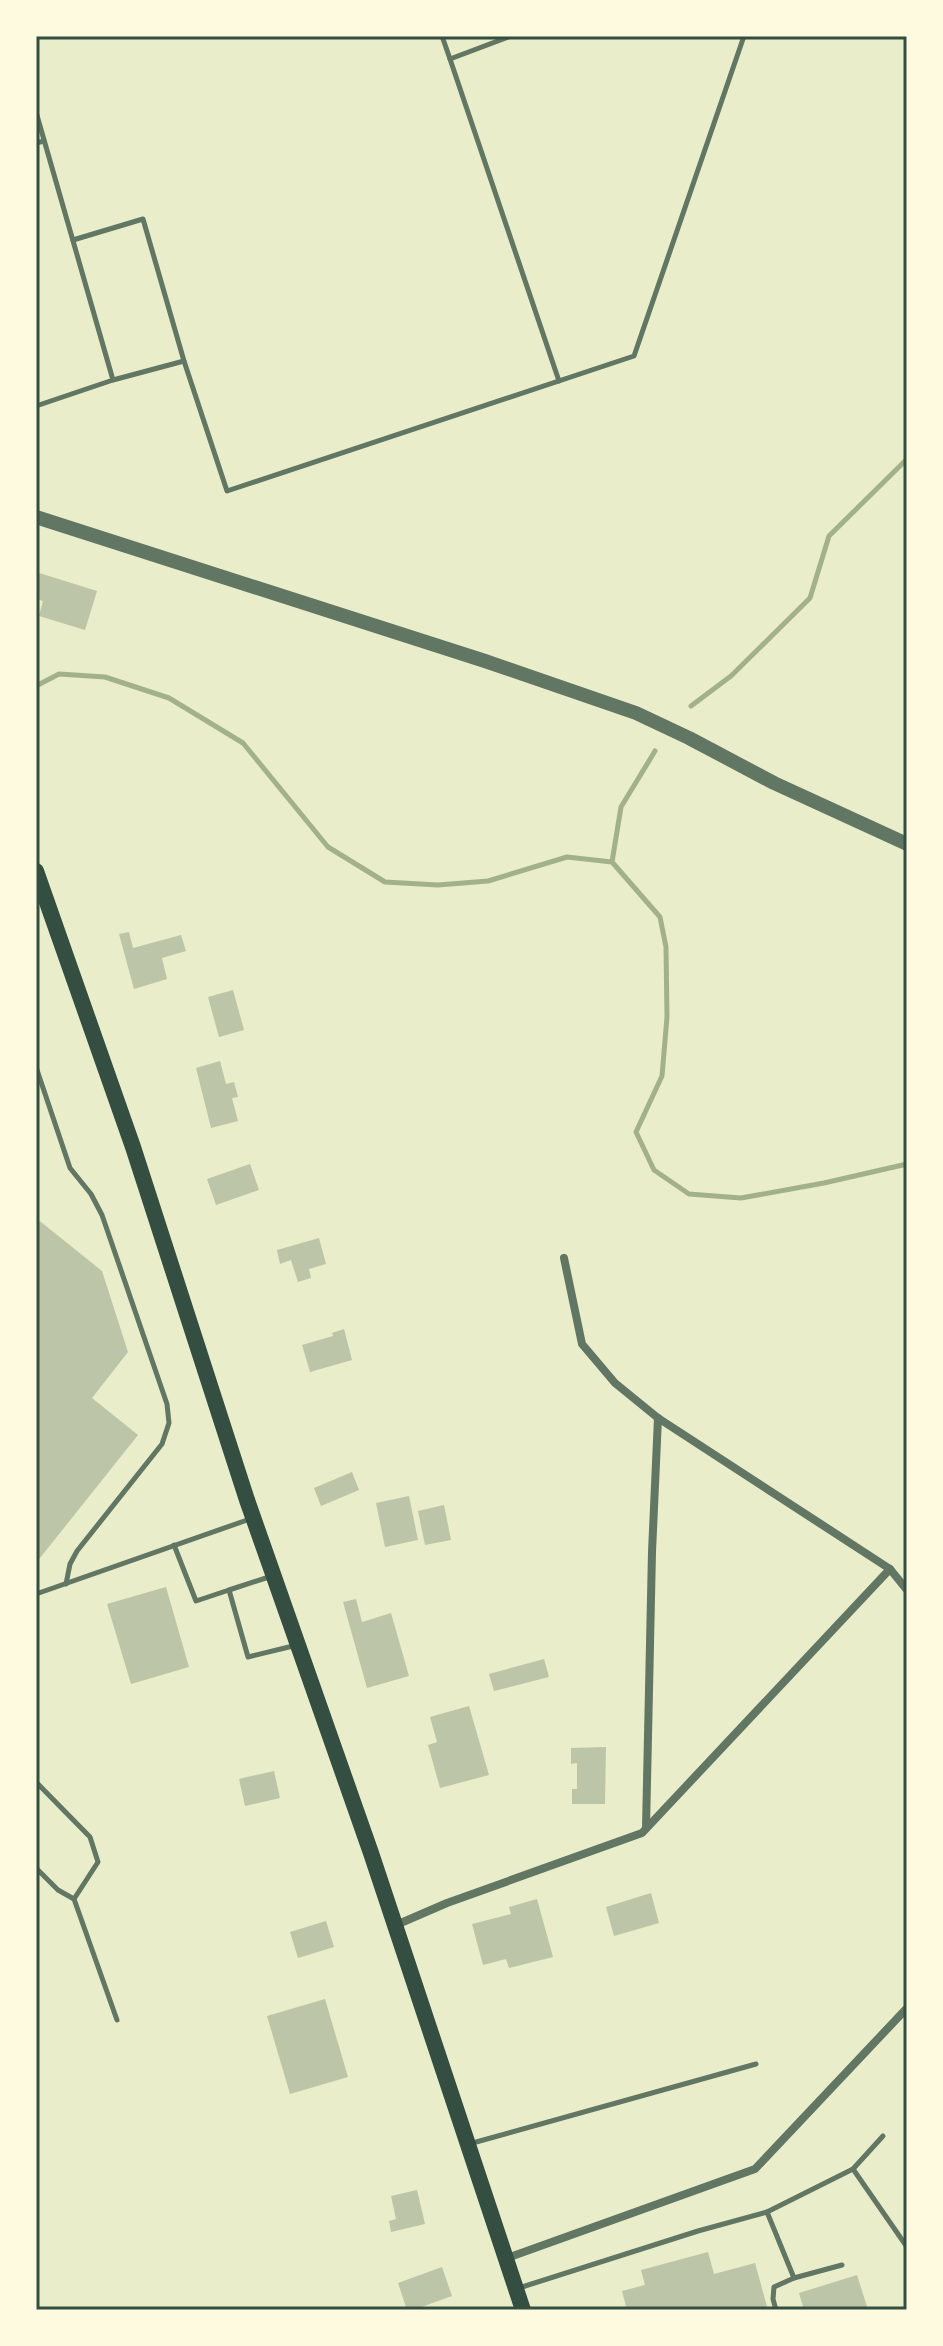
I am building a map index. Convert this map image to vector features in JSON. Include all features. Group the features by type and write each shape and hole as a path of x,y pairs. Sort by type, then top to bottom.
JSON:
{"main road":[{"path":"37,879 133,1147 253,1518 395,1925 523,2310"}],"street":[{"path":"36,517 485,661 636,713 774,783 907,844"},
{"path":"564,1258 582,1344 615,1383 658,1418 890,1569 907,1590"},
{"path":"646,1828 658,1418"},
{"path":"395,1925 642,1833 890,1569"},
{"path":"507,2258 755,2169 907,2008"}],"lane":[{"path":"442,36 559,381"},
{"path":"450,59 511,36"},
{"path":"73,240 143,219 184,361 227,491 634,356 744,36"},
{"path":"36,112 113,380"},
{"path":"36,143 44,141"},
{"path":"36,406 113,380 184,361"},
{"path":"36,1067 70,1168 91,1194 102,1215 167,1404 169,1423 162,1444 77,1551 70,1564 66,1584"},
{"path":"36,1594 253,1518"},
{"path":"174,1545 196,1601 274,1576"},
{"path":"229,1590 248,1657 298,1645"},
{"path":"36,1782 90,1837 98,1862 74,1899"},
{"path":"36,1868 58,1890 74,1899 117,2020"},
{"path":"468,2144 756,2064"},
{"path":"517,2289 767,2212 853,2169 883,2136"},
{"path":"853,2169 907,2247"},
{"path":"767,2212 794,2278"},
{"path":"776,2310 774,2287 794,2278 842,2265"}],"building":[{"path":"36,572 97,591 85,630 39,616 43,601 36,599"},
{"path":"129,932 133,948 181,935 186,951 162,958 167,979 134,989 119,934"},
{"path":"233,990 244,1030 219,1037 208,997"},
{"path":"220,1061 226,1084 234,1082 238,1097 232,1098 238,1121 211,1128 196,1068"},
{"path":"250,1164 259,1190 216,1205 207,1179"},
{"path":"36,1218 102,1271 128,1352 92,1398 138,1435 36,1563"},
{"path":"319,1238 326,1264 309,1269 311,1278 298,1282 291,1260 280,1264 277,1250"},
{"path":"344,1329 352,1360 310,1372 302,1345 333,1336 332,1333"},
{"path":"352,1472 359,1490 321,1506 314,1488"},
{"path":"409,1496 418,1540 385,1547 376,1503"},
{"path":"444,1505 451,1540 425,1545 418,1511"},
{"path":"166,1587 189,1667 131,1684 107,1604"},
{"path":"356,1599 362,1622 391,1613 409,1676 367,1688 343,1602"},
{"path":"544,1659 549,1677 494,1691 489,1674"},
{"path":"469,1706 489,1775 440,1788 428,1745 437,1742 430,1717"},
{"path":"606,1747 605,1804 572,1804 572,1789 577,1789 577,1763 571,1764 571,1748"},
{"path":"274,1771 280,1798 245,1806 239,1779"},
{"path":"651,1893 659,1923 614,1936 606,1907"},
{"path":"537,1899 553,1957 509,1968 506,1959 483,1965 472,1924 511,1914 509,1907"},
{"path":"326,1921 334,1947 298,1958 290,1932"},
{"path":"325,1999 348,2077 290,2094 267,2016"},
{"path":"417,2190 425,2224 391,2232 389,2221 396,2219 391,2196"},
{"path":"708,2252 714,2274 755,2263 768,2310 627,2310 622,2291 645,2285 641,2270"},
{"path":"442,2267 452,2296 407,2310 398,2283"},
{"path":"857,2275 868,2310 804,2310 799,2293"}],"waterway":[{"path":"691,706 731,676 810,598 829,536 907,459"},
{"path":"36,686 59,674 105,677 169,698 243,743 328,847 385,882 438,885 488,881 567,857 612,862 660,917 666,947 667,1017 662,1076 636,1132 654,1170 689,1194 741,1198 907,1164"},
{"path":"612,862 621,807 655,751"}]}
